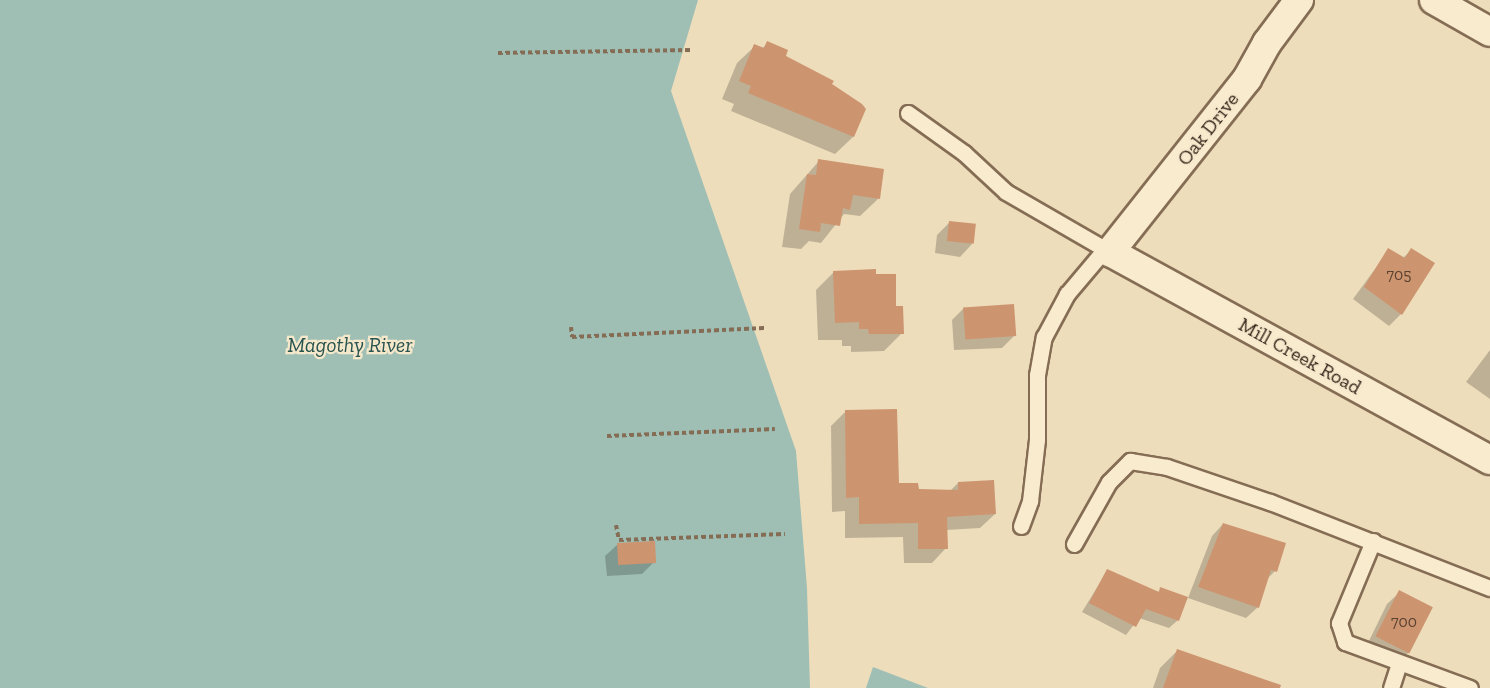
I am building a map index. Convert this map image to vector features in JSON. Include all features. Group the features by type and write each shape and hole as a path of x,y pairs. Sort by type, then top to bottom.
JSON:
{"street":[{"name":"Oak Drive","path":"1108,251 1247,79 1267,43 1299,0"},
{"path":"1434,0 1490,32"},
{"name":"Mill Creek Road","path":"1108,251 1490,460"}],"lane":[{"path":"908,113 964,153 1006,192 1108,251 1067,294 1044,337 1037,375 1037,440 1030,501 1021,526"},
{"path":"1074,544 1108,482 1130,461 1167,467 1372,541 1490,588"},
{"path":"1372,541 1339,623 1345,642 1399,663 1424,669 1470,688"},
{"path":"1391,688 1399,663"}],"path":[{"path":"498,53 692,50"},
{"path":"571,327 572,337 766,328"},
{"path":"607,436 775,429"},
{"path":"616,525 619,540 784,534"}],"water":[{"name":"Magothy River","path":"0,0 698,0 671,91 796,451 807,588 810,688 0,688"},
{"path":"873,667 928,688 866,688"}],"building":[{"path":"767,41 788,50 786,56 834,81 832,84 862,104 866,109 854,137 748,93 751,86 739,81 754,44 764,48"},
{"path":"818,159 884,169 880,199 853,195 850,210 843,208 840,226 821,223 820,232 799,229 807,174 816,175"},
{"path":"949,221 976,224 974,244 947,241"},
{"path":"1388,248 1405,258 1411,248 1435,263 1402,315 1364,287"},
{"path":"876,269 876,274 896,274 896,306 903,306 904,334 869,334 868,329 859,329 859,322 835,323 833,271"},
{"path":"1014,304 1016,336 965,339 963,308"},
{"path":"897,409 899,483 918,483 919,489 958,490 958,482 994,480 996,514 947,517 948,549 918,549 918,523 859,524 859,497 846,498 845,410"},
{"path":"1223,523 1286,543 1277,572 1271,570 1259,608 1198,587"},
{"path":"655,541 656,563 618,565 617,543"},
{"path":"1107,569 1159,592 1160,587 1188,597 1179,621 1146,609 1136,627 1089,603"},
{"path":"1399,590 1433,607 1409,654 1375,636"},
{"path":"1177,649 1281,685 1280,688 1163,688"}]}
